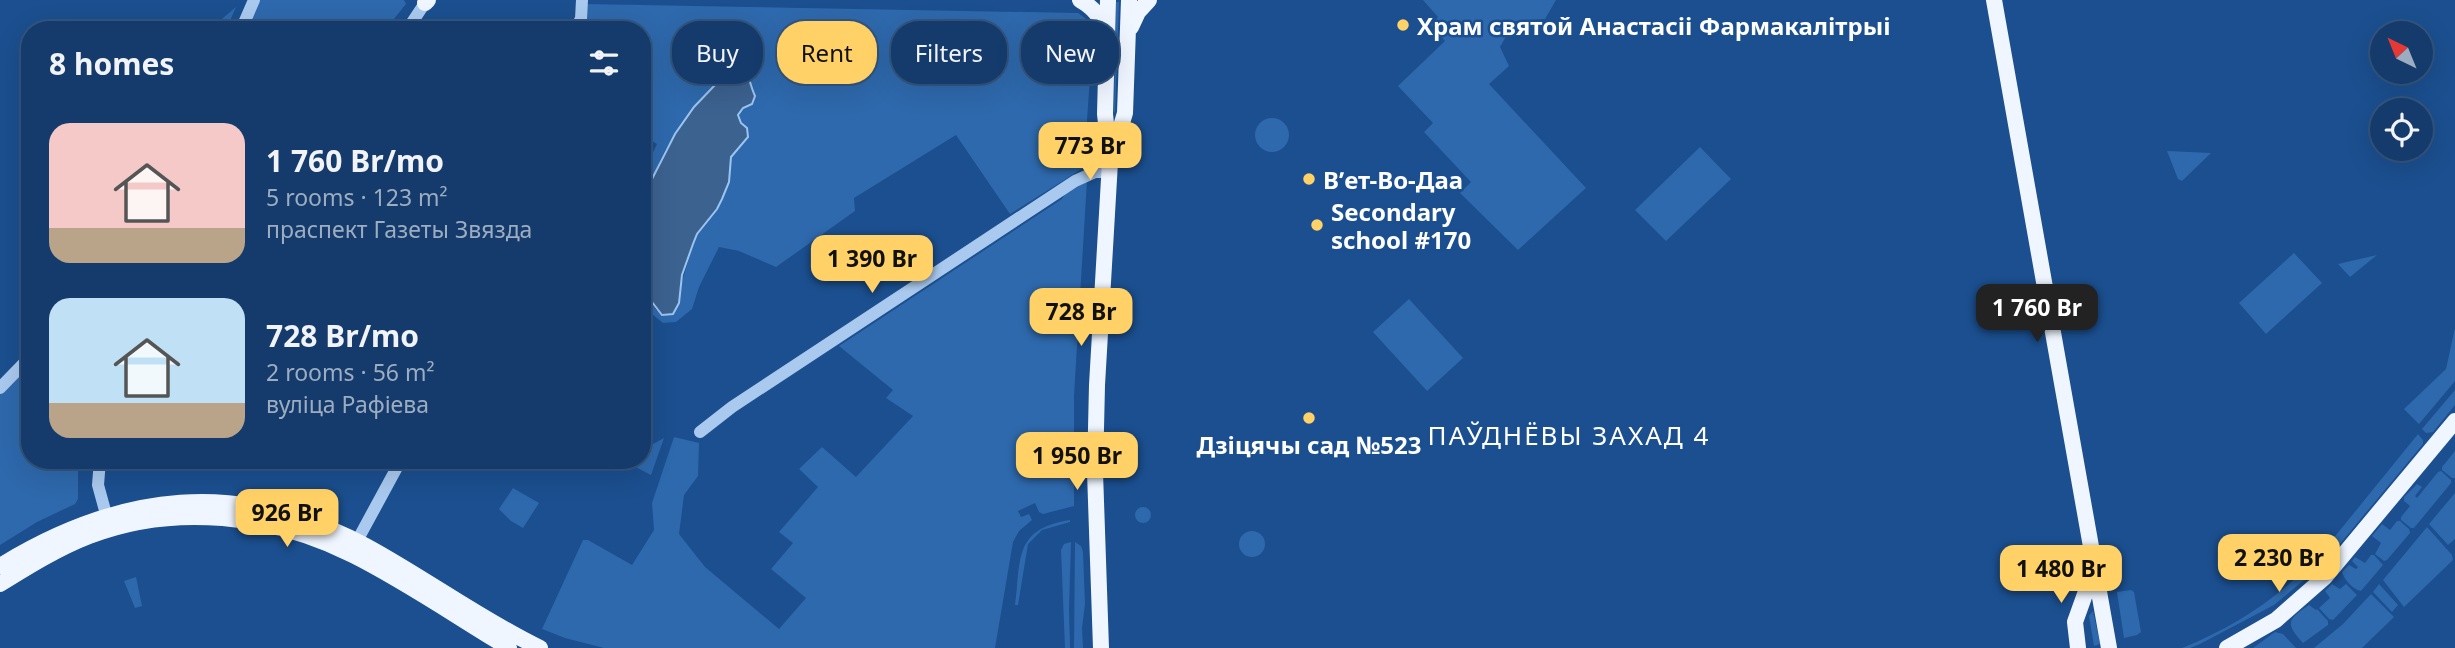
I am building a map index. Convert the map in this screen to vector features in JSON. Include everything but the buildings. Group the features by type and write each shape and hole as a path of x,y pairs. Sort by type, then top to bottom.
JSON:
{"main road":[{"path":"1080,0 1098,15 1101,21"},
{"path":"1108,0 1108,21"},
{"path":"1109,167 1125,113 1129,0"},
{"path":"1127,40 1138,12 1149,0"},
{"path":"1994,0 2109,648"},
{"path":"1101,648 1095,472 1109,167 1105,114 1106,84"},
{"path":"2227,648 2276,620 2325,577 2455,421"},
{"path":"0,584 108,522 140,507 177,503 239,505 298,518 356,541 532,646"},
{"path":"0,566 55,535 108,522 194,517 237,519 284,528 331,545 360,559 509,648"},
{"path":"2078,648 2075,622 2095,566"}],"street":[{"path":"246,21 254,0"},
{"path":"580,21 582,0"},
{"path":"413,21 426,1"},
{"path":"700,432 732,407 1075,181 1109,167"},
{"path":"0,388 21,366"},
{"path":"99,469 98,485 108,522"},
{"path":"356,541 396,469"}],"shaded area":[{"path":"258,0 404,0 406,4 392,21 250,21"},
{"path":"1423,0 1556,0 1545,19 1515,21 1500,47 1509,66 1489,84 1586,188 1518,250 1460,193 1471,182 1424,132 1433,123 1398,86 1445,41 1431,25 1438,17"},
{"path":"1116,2 1119,2 1118,21 1116,21"},
{"path":"587,4 1078,13 1089,21 1021,21 1021,84 1090,84 1088,165 1010,214 956,135 854,198 855,211 776,267 739,251 719,247 699,287 692,309 676,322 663,323 651,313 651,302 657,311 680,288 697,234 711,217 729,182 731,157 745,141 747,129 739,119 740,111 755,96 751,84 763,84 763,21 672,21 672,84 715,84 671,139 651,181 651,157 657,144 651,140 651,21 582,21"},
{"path":"236,7 230,21 220,21"},
{"path":"751,84 755,96 752,104 743,108 738,115 747,128 748,137 731,157 729,182 717,209 697,234 682,275 679,303 673,314 662,315 651,301 651,182 675,134 694,107 715,85"},
{"path":"1114,84 1116,84 1115,113"},
{"path":"1272,118 1284,123 1289,135 1284,147 1272,152 1260,147 1255,135 1260,123"},
{"path":"1700,147 1731,179 1666,241 1635,210"},
{"path":"2167,151 2211,153 2182,181 2178,179"},
{"path":"1087,180 1074,396 1074,506 1043,514 1035,503 1018,511 1021,517 1029,514 1032,520 1019,531 1013,542 995,648 604,648 542,629 583,540 588,540 632,565 654,530 652,503 674,437 699,443 698,476 684,495 679,534 705,567 779,629 806,598 771,569 793,543 779,532 818,487 799,469 822,447 856,477 913,416 886,398 893,390 839,346"},
{"path":"2294,253 2322,283 2266,334 2239,303"},
{"path":"2377,255 2350,277 2338,264"},
{"path":"1409,299 1463,358 1427,391 1373,332"},
{"path":"2455,328 2455,381 2419,424 2404,409 2446,369"},
{"path":"21,372 21,469 78,469 78,499 75,504 37,522 0,545 0,394"},
{"path":"2455,390 2455,405 2433,432 2426,433 2422,429"},
{"path":"2418,434 2423,444 2329,557 2323,562 2315,561"},
{"path":"664,438 651,475 639,469 651,469 651,445"},
{"path":"2455,451 2455,478 2452,478 2442,467"},
{"path":"2441,471 2451,483 2414,528 2411,528 2401,520 2410,506 2404,501 2404,497 2417,484 2422,487 2415,496 2417,498"},
{"path":"513,488 539,503 523,528 499,509"},
{"path":"2455,493 2455,539 2448,545 2429,524"},
{"path":"1143,507 1149,509 1149,521 1143,523 1137,521 1135,515 1137,509"},
{"path":"1070,520 1042,530 1028,544 1018,605 1015,605 1020,560 1030,538 1039,530 1052,524"},
{"path":"2397,521 2409,529 2410,533 2384,561 2375,554 2381,543 2372,536 2382,524 2390,530"},
{"path":"2427,527 2452,555 2453,560 2404,607 2383,580"},
{"path":"1252,531 1261,535 1265,544 1261,553 1252,557 1243,553 1239,544 1243,535"},
{"path":"1071,542 1070,648 1065,648 1061,550 1064,544"},
{"path":"1075,542 1081,546 1083,552 1083,648 1074,648"},
{"path":"2371,555 2383,565 2361,591 2349,583 2342,572 2349,565 2356,569 2358,567 2352,561 2355,557 2365,563"},
{"path":"2309,566 2309,576 2274,605 2200,644 2182,648 2250,613"},
{"path":"136,577 142,606 135,608 124,581"},
{"path":"2332,584 2340,589 2346,584 2357,595 2333,620 2319,608 2330,598 2325,591"},
{"path":"2379,584 2398,605 2392,612 2373,592"},
{"path":"2117,592 2134,592 2141,632 2124,638"},
{"path":"2371,594 2394,617 2362,648 2314,648 2343,624"},
{"path":"2309,605 2317,609 2328,621 2328,625 2303,643 2293,631 2291,622 2296,614"},
{"path":"2093,611 2100,644 2094,646 2089,616"},
{"path":"2275,632 2283,634 2296,648 2253,648"}],"place":[{"name":"Храм святой Анастасіі Фармакалітрыі","path":"1403,25"},
{"name":"Вʼет-Во-Даа","path":"1309,179"},
{"name":"Secondary school #170","path":"1317,225"},
{"name":"Дзіцячы сад №523","path":"1309,418"}],"district":[{"name":"ПАЎДНЁВЫ ЗАХАД 4","path":"1569,435"}]}
